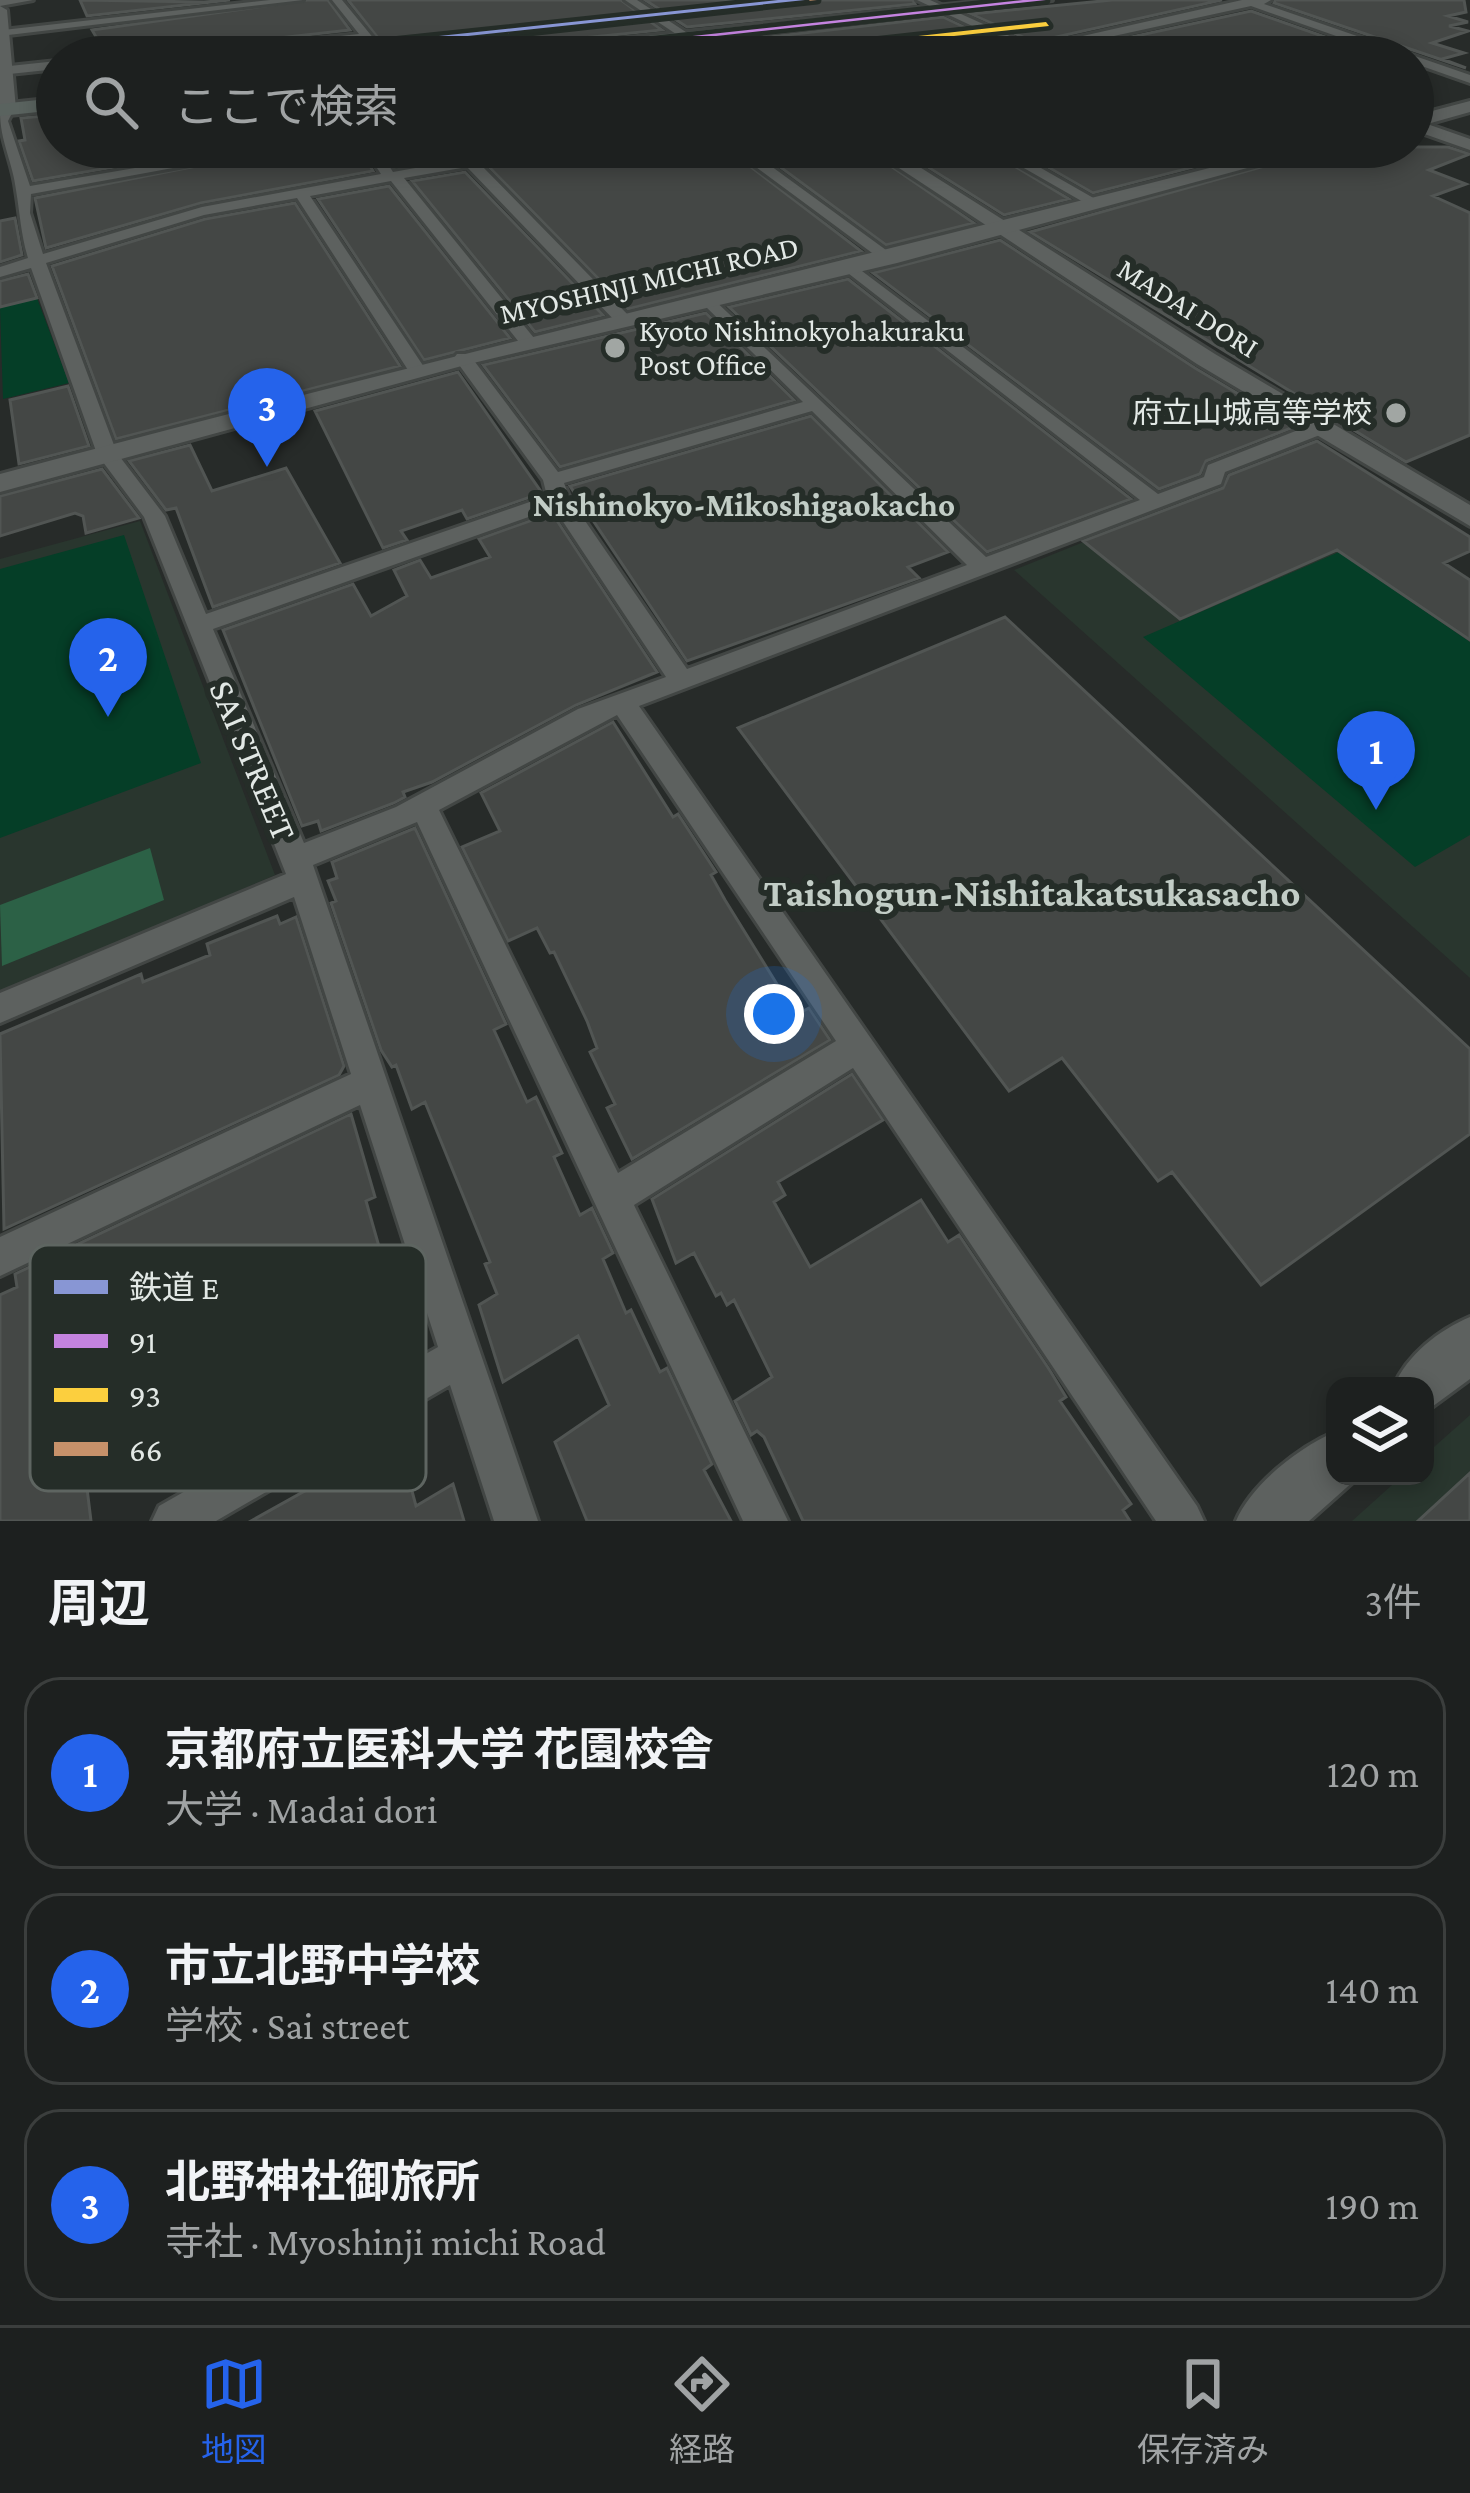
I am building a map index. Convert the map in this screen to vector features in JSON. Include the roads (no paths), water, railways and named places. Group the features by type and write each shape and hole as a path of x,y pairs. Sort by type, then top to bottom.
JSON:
{"main road":[{"path":"707,36 1043,0"},
{"path":"4,110 36,106"},
{"path":"1434,117 1470,106"},
{"name":"MYOSHINJI MICHI ROAD","path":"0,483 463,358 1006,228 1211,168"}],"street":[{"path":"0,7 28,0"},
{"path":"166,0 189,36"},
{"path":"1,24 175,14 298,0"},
{"path":"337,0 364,36"},
{"path":"630,0 686,36"},
{"path":"922,0 1003,36"},
{"path":"1097,36 1254,1 1350,36"},
{"name":"SAI STREET","path":"0,7 2,121 24,191 23,213 36,259 107,454 154,516 299,870 424,1245"},
{"path":"1434,66 1470,79"},
{"path":"3,70 36,67"},
{"path":"1434,131 1470,145"},
{"path":"24,191 129,168"},
{"path":"200,168 206,182"},
{"path":"385,168 528,342"},
{"path":"0,272 127,229 439,168"},
{"path":"476,168 622,319"},
{"path":"765,168 889,258"},
{"name":"MADAI DORI","path":"910,168 1120,306 1470,517"},
{"path":"1032,168 1097,204"},
{"path":"301,193 417,370"},
{"path":"0,217 23,213"},
{"path":"850,267 1154,501"},
{"path":"709,300 984,568"},
{"path":"463,358 683,683"},
{"path":"197,626 556,490 816,404"},
{"path":"0,1008 299,870 587,716 625,706 1214,480 1215,469 1323,427"},
{"path":"625,706 1182,1521"},
{"path":"423,806 766,1521"},
{"path":"611,1198 855,1048"},
{"path":"0,1258 371,1082"},
{"name":"SAI STREET","path":"426,1252 516,1521"},
{"path":"1432,1377 1470,1344"},
{"path":"426,1376 460,1357"},
{"path":"1265,1521 1326,1468"},
{"path":"174,1521 226,1491"}],"rail line":[{"name":"E","path":"450,36 801,0"}],"place":[{"name":"Kyoto Nishinokyohakuraku Post Office","path":"615,348"},
{"name":"府立山城高等学校","path":"1396,413"},
{"name":"北野神社御旅所","path":"267,467"},
{"name":"市立北野中学校","path":"108,717"},
{"name":"京都府立医科大学 花園校舎","path":"1376,810"}],"district":[{"name":"Nishinokyo-Mikoshigaokacho","path":"744,504"},
{"name":"Taishogun-Nishitakatsukasacho","path":"1032,892"}]}
